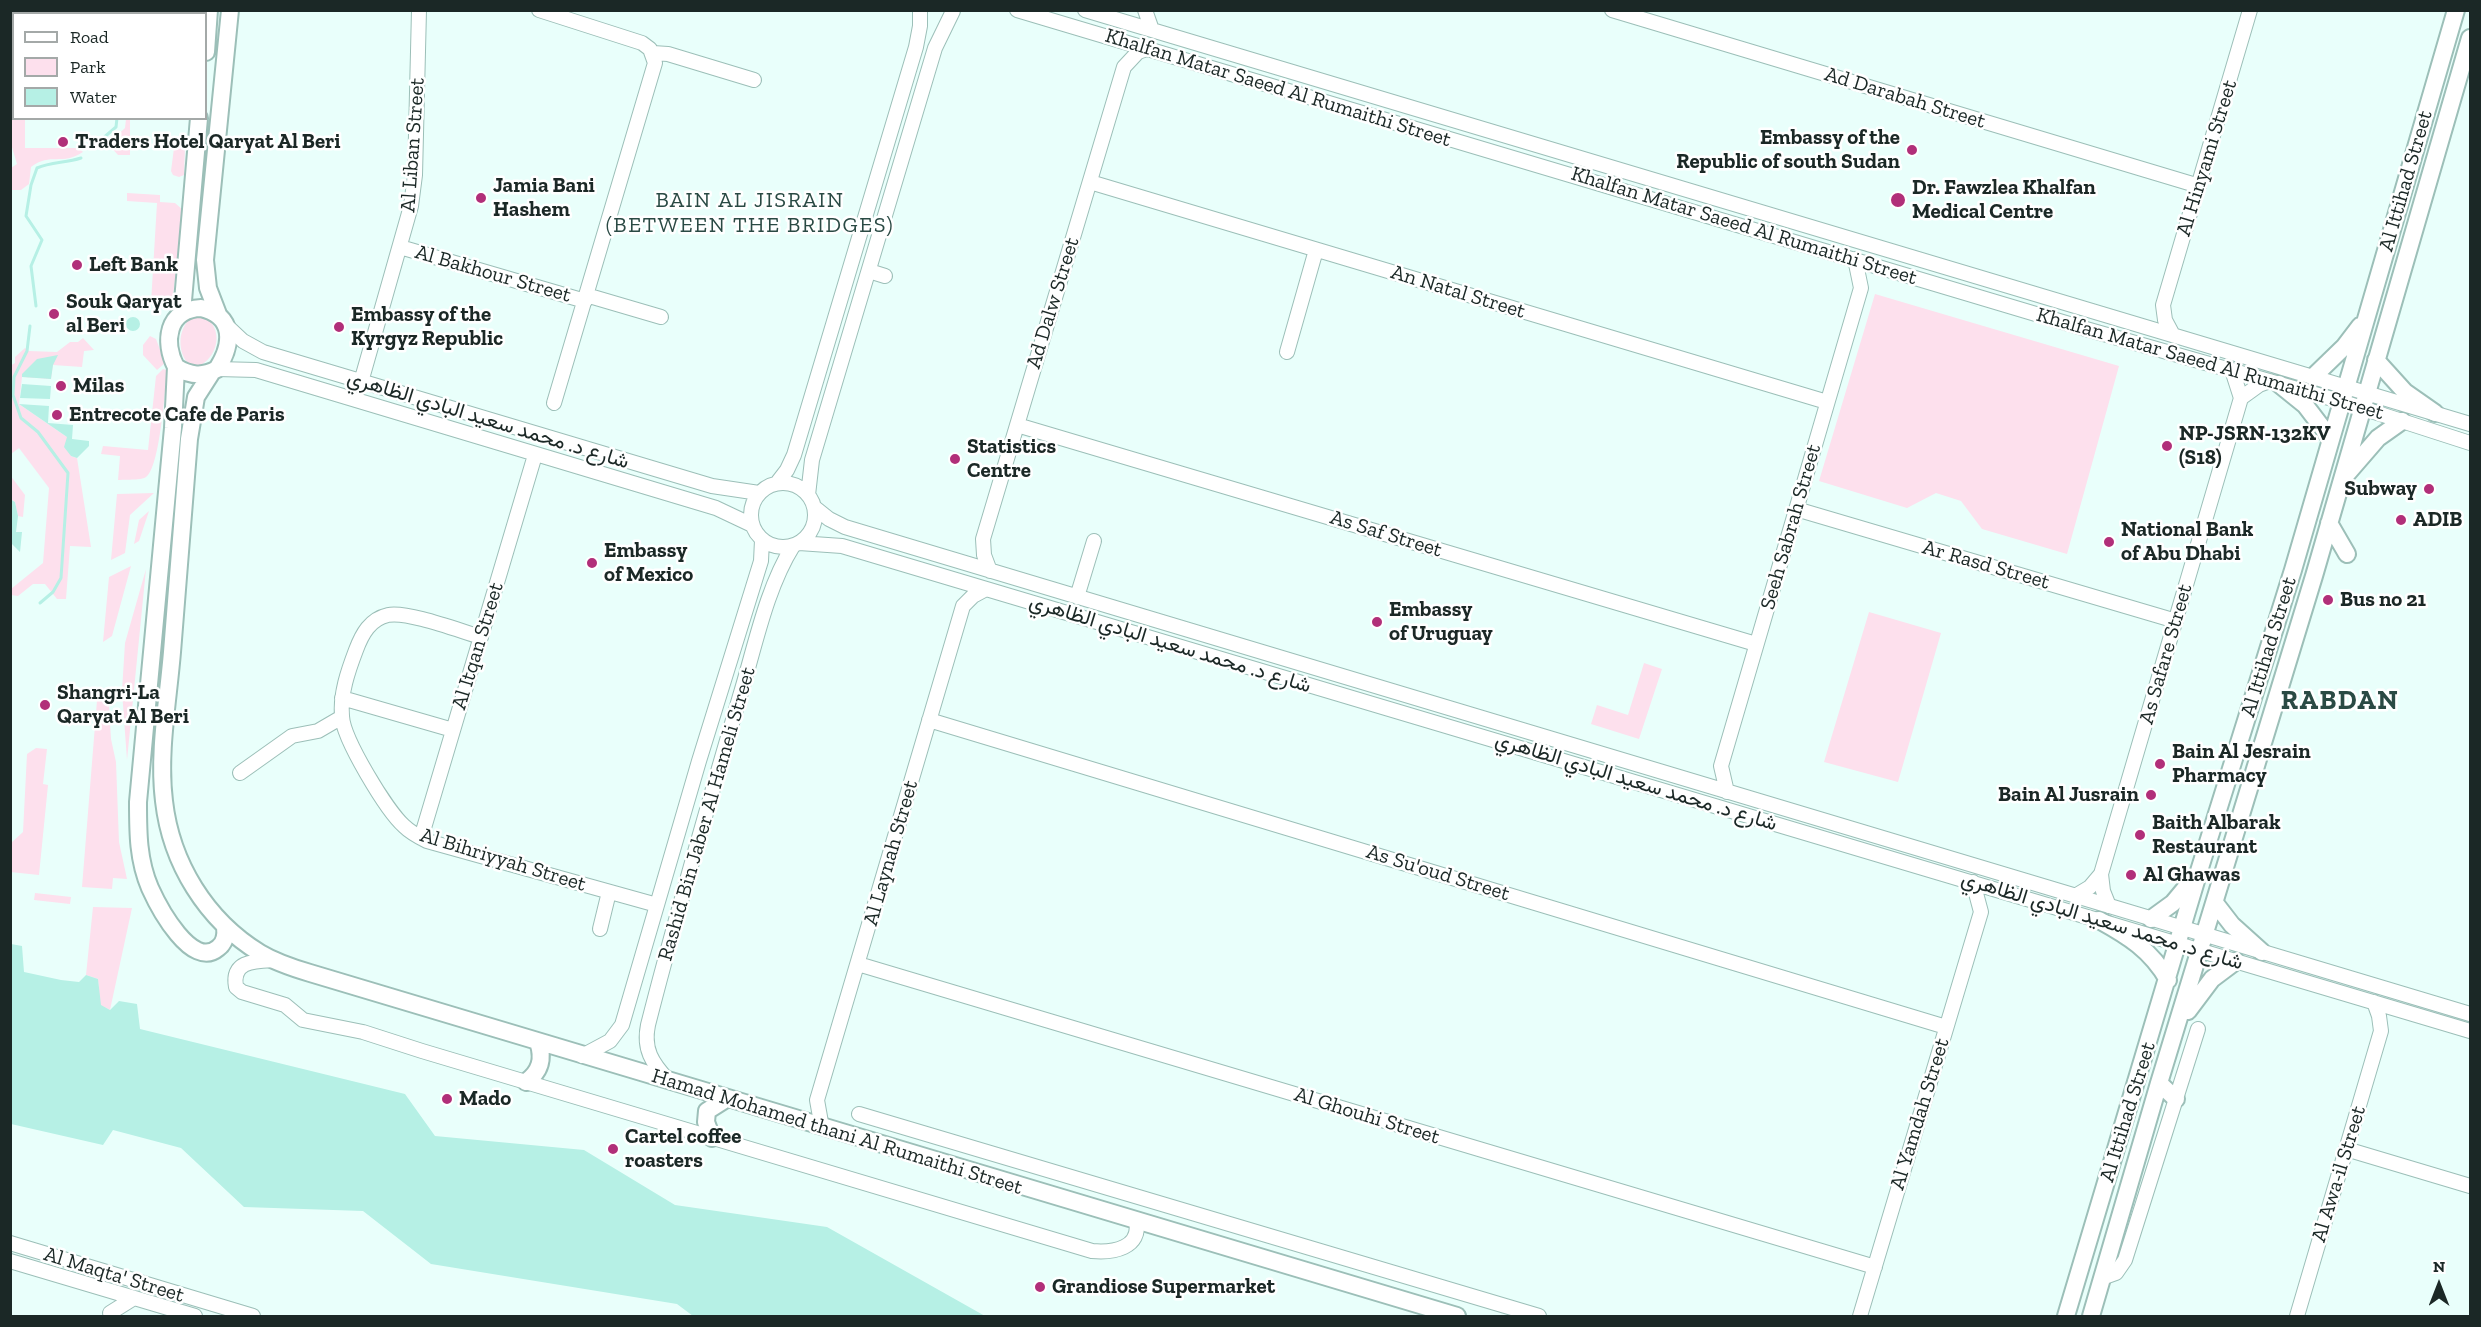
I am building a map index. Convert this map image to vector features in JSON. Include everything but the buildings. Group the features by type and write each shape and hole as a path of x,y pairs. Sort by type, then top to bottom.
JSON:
{"main road":[{"path":"207,38 209,10"},
{"path":"176,367 192,375 215,371 228,348 222,320 208,288 205,260 230,10"},
{"name":"Al Ittihad Street","path":"2066,1317 2199,871 2293,570 2456,10"},
{"name":"Al Ittihad Street","path":"2091,1317 2159,1083 2329,523 2470,38"},
{"path":"182,312 199,120"},
{"path":"222,320 201,308 182,312 175,319 169,339 169,350 176,367 173,428 138,802 139,851 147,881 171,926 195,951 203,953 216,950 224,940 225,927"},
{"path":"2313,377 2344,348 2367,316"},
{"path":"2376,360 2405,392 2435,413"},
{"name":"Hamad Mohamed thani Al Rumaithi Street","path":"215,371 196,397 192,410 163,765 164,800 169,832 177,853 186,874 225,927 262,954 310,974 1457,1317"},
{"path":"2274,382 2305,405 2331,439"},
{"path":"2341,480 2378,438 2402,421"},
{"path":"2329,523 2347,554"},
{"path":"2151,919 2173,903 2199,871"},
{"path":"2215,903 2232,924 2262,952"},
{"path":"2099,920 2137,941 2168,980"},
{"path":"2176,1030 2205,986 2236,961"},
{"path":"525,1083 539,1068 541,1055 538,1042"},
{"path":"2159,1083 2176,1099"},
{"path":"712,1138 706,1122 707,1111 726,1099"}],"street":[{"name":"Al Liban Street","path":"361,382 411,206 415,175 419,10"},
{"path":"539,10 642,43 653,53 668,54 754,80"},
{"path":"921,10 916,47 794,455 787,470 777,483 759,493 751,508 752,525 762,540 771,545 796,545 812,530 815,518 811,501 812,460 935,48 953,10 941,10"},
{"name":"Khalfan Matar Saeed Al Rumaithi Street","path":"1017,10 2086,329 2274,382 2435,413 2470,424"},
{"name":"Khalfan Matar Saeed Al Rumaithi Street","path":"1085,10 2313,377 2345,395"},
{"path":"1122,22 1134,10"},
{"path":"1145,10 1152,30"},
{"name":"Ad Darabah Street","path":"1611,10 2199,186"},
{"name":"Al Hinyami Street","path":"2163,305 2250,10"},
{"path":"1115,40 1124,67"},
{"path":"1124,67 1138,52 1147,49"},
{"path":"554,403 654,68 653,53"},
{"path":"1236,76 1241,57"},
{"name":"Ad Dalw Street","path":"990,571 984,555 983,539 1124,67"},
{"name":"An Natal Street","path":"1090,182 1827,402"},
{"name":"Al Bakhour Street","path":"400,248 661,317"},
{"path":"1287,352 1316,250"},
{"name":"Seeh Sabrah Street","path":"1727,792 1721,765 1861,288 1855,259"},
{"path":"1861,288 1870,277 1883,268"},
{"path":"869,272 885,276"},
{"path":"2137,325 2153,317 2163,305"},
{"path":"2163,305 2165,320 2173,335"},
{"path":"2086,329 2085,317 2092,311"},
{"name":"شارع د. محمد سعيد البادي الظاهري","path":"222,320 243,341 262,352 712,486 759,493"},
{"name":"شارع د. محمد سعيد البادي الظاهري","path":"215,371 256,370 716,508 752,525"},
{"path":"2232,370 2241,398 2259,385 2274,382"},
{"name":"As Safare Street","path":"2109,906 2103,891 2101,874 2241,398"},
{"name":"Khalfan Matar Saeed Al Rumaithi Street","path":"2364,401 2402,421 2469,445"},
{"name":"As Saf Street","path":"1017,425 1756,644"},
{"name":"Al Itqan Street","path":"422,838 536,455"},
{"path":"777,483 794,485 811,501"},
{"name":"شارع د. محمد سعيد البادي الظاهري","path":"811,501 829,519 845,527 2109,906 2151,919 2181,936"},
{"name":"Ar Rasd Street","path":"1796,509 2176,621"},
{"name":"Ad Dalw Street","path":"960,562 973,552 983,539"},
{"name":"Rashid Bin Jaber Al Hameli Street","path":"582,1056 610,1041 622,1025 761,561 762,540"},
{"path":"1077,597 1094,541"},
{"name":"شارع د. محمد سعيد البادي الظاهري","path":"796,545 820,543 842,546 2099,920 2181,936 2203,943 2262,952 2470,1014"},
{"name":"Rashid Bin Jaber Al Hameli Street","path":"668,1080 656,1067 647,1052 648,1025 713,787 756,644 780,567 796,545"},
{"path":"953,579 963,606 973,596 986,589"},
{"path":"1100,623 1105,605"},
{"name":"Al Laynah Street","path":"822,1128 817,1100 963,606"},
{"name":"Al Bihriyyah Street","path":"481,637 397,614 383,616 370,624 362,636 350,667 342,698 342,717 350,745 398,820 422,838 657,905"},
{"path":"342,698 453,730"},
{"path":"240,773 292,736 318,730 342,717"},
{"name":"As Su'oud Street","path":"929,720 1946,1027"},
{"path":"1697,783 1721,765"},
{"path":"1932,870 1931,861 1938,855"},
{"path":"2075,896 2090,887 2101,874"},
{"path":"1973,882 1981,912"},
{"name":"Al Yamdah Street","path":"1860,1317 1981,912 2003,891"},
{"path":"600,929 609,892"},
{"name":"شارع د. محمد سعيد البادي الظاهري","path":"2203,943 2236,961 2470,1031"},
{"path":"275,960 251,962 241,966 235,976 237,989 285,1005 298,1017 309,1022 363,1032 525,1083 1092,1251 1108,1252 1127,1246 1136,1235 1136,1221"},
{"name":"Al Ghouhi Street","path":"858,964 1875,1267"},
{"path":"2374,1002 2381,1031"},
{"path":"2381,1031 2403,1011"},
{"path":"2102,1278 2116,1273 2125,1260 2198,1029"},
{"name":"Al Awa-il Street","path":"2297,1317 2381,1031"},
{"name":"Al Laynah Street","path":"797,1120 817,1100"},
{"path":"859,1114 1539,1317"},
{"path":"910,1154 917,1143 917,1131"},
{"path":"2346,1149 2470,1186"},
{"path":"1247,1255 1254,1244 1255,1232"},
{"name":"Al Maqta' Street","path":"10,1243 253,1317"},
{"name":"Al Maqta' Street","path":"10,1261 195,1317"},
{"path":"110,1313 134,1298"}],"green space":[{"path":"11,10 40,11 12,12 11,44"},
{"path":"11,54 12,120 25,120 25,148 79,148 83,152 69,158 51,159 38,163 31,167 29,184 21,190 11,190 11,168 17,164 11,144"},
{"path":"126,120 130,120 130,155 118,155 108,144 125,128"},
{"path":"174,148 185,148 184,175 179,177 173,175 171,171"},
{"path":"127,193 160,195 160,202 175,203 183,210 172,304 164,308 155,308 151,303 157,203 127,201"},
{"path":"1875,294 2119,366 2067,554 1982,529 1961,501 1936,493 1907,508 1819,481"},
{"path":"204,316 213,326 217,337 215,349 202,364 194,366 186,361 180,340 183,329 190,318"},
{"path":"150,336 156,339 165,363 157,370 143,355 143,345"},
{"path":"83,338 94,350 84,351 82,367 53,365 51,379 22,377 19,404 67,437 71,456 77,458 91,547 70,546 66,599 57,599 45,584 33,584 18,596 11,595 11,589 43,563 49,488 19,448 11,454 10,366 15,363 15,357 25,348 29,351 57,352 70,342 78,342"},
{"path":"163,369 167,370 163,409 151,471 143,478 118,480 120,456 101,454 103,446 148,450 156,376"},
{"path":"10,475 25,495 23,517 18,516 15,502 11,499"},
{"path":"154,493 130,515 125,553 111,560 117,494"},
{"path":"149,511 139,541 134,544 139,520"},
{"path":"131,566 112,636 103,642 109,577"},
{"path":"146,569 127,760 122,691 125,643"},
{"path":"1869,612 1941,633 1898,782 1824,762"},
{"path":"1644,663 1662,669 1639,739 1591,724 1597,705 1628,715"},
{"path":"98,688 108,689 111,739 116,762 119,842 127,879 113,878 112,889 82,887"},
{"path":"36,748 47,749 43,784 48,785 39,875 10,872 11,843 23,832 27,754"},
{"path":"35,893 71,897 70,904 34,900"},
{"path":"93,907 132,908 110,1010 100,1005 98,979 86,975"}],"water":[{"path":"130,317 136,317 140,324 136,331 130,331 126,327 126,321"},
{"path":"58,355 53,365 51,379 22,377 22,374 37,359"},
{"path":"22,384 51,386 50,399 20,398"},
{"path":"19,404 49,406 48,423 73,425 72,439 89,441 89,446 77,458 71,456 64,447 67,437"},
{"path":"10,499 15,502 18,516 16,532 22,532 20,552 11,543"},
{"path":"11,944 22,946 24,972 79,982 86,975 98,979 101,1005 110,1010 119,1001 137,1004 140,1029 405,1094 435,1136 584,1150 675,1205 827,1227 985,1316 693,1316 677,1304 431,1264 363,1211 244,1207 181,1148 113,1130 103,1145 11,1124"}],"waterway":[{"path":"102,139 116,127 117,120"},
{"path":"36,306 31,266 42,240 26,216 31,185 37,168 81,158"},
{"path":"30,326 27,351 14,377 13,395 21,418 38,432 68,473 61,578 53,592 40,603"}],"place":[{"name":"Traders Hotel Qaryat Al Beri","path":"63,142"},
{"name":"Embassy of the Republic of south Sudan","path":"1912,150"},
{"name":"Jamia Bani Hashem","path":"481,198"},
{"name":"Dr. Fawzlea Khalfan Medical Centre","path":"1898,200"},
{"name":"Left Bank","path":"77,265"},
{"name":"Souk Qaryat al Beri","path":"54,314"},
{"name":"Embassy of the Kyrgyz Republic","path":"339,327"},
{"name":"Milas","path":"61,386"},
{"name":"Entrecote Cafe de Paris","path":"57,415"},
{"name":"NP-JSRN-132KV (S18)","path":"2167,446"},
{"name":"Statistics Centre","path":"955,459"},
{"name":"Subway","path":"2429,489"},
{"name":"ADIB","path":"2401,520"},
{"name":"National Bank of Abu Dhabi","path":"2109,542"},
{"name":"Embassy of Mexico","path":"592,563"},
{"name":"Bus no 21","path":"2328,600"},
{"name":"Embassy of Uruguay","path":"1377,622"},
{"name":"Shangri-La Qaryat Al Beri","path":"45,705"},
{"name":"Bain Al Jesrain Pharmacy","path":"2160,764"},
{"name":"Bain Al Jusrain","path":"2151,795"},
{"name":"Baith Albarak Restaurant","path":"2140,835"},
{"name":"Al Ghawas","path":"2131,875"},
{"name":"Mado","path":"447,1099"},
{"name":"Cartel coffee roasters","path":"613,1149"},
{"name":"Grandiose Supermarket","path":"1040,1287"}],"district":[{"name":"BAIN AL JISRAIN (BETWEEN THE BRIDGES)","path":"750,214"},
{"name":"RABDAN","path":"2340,701"}]}
